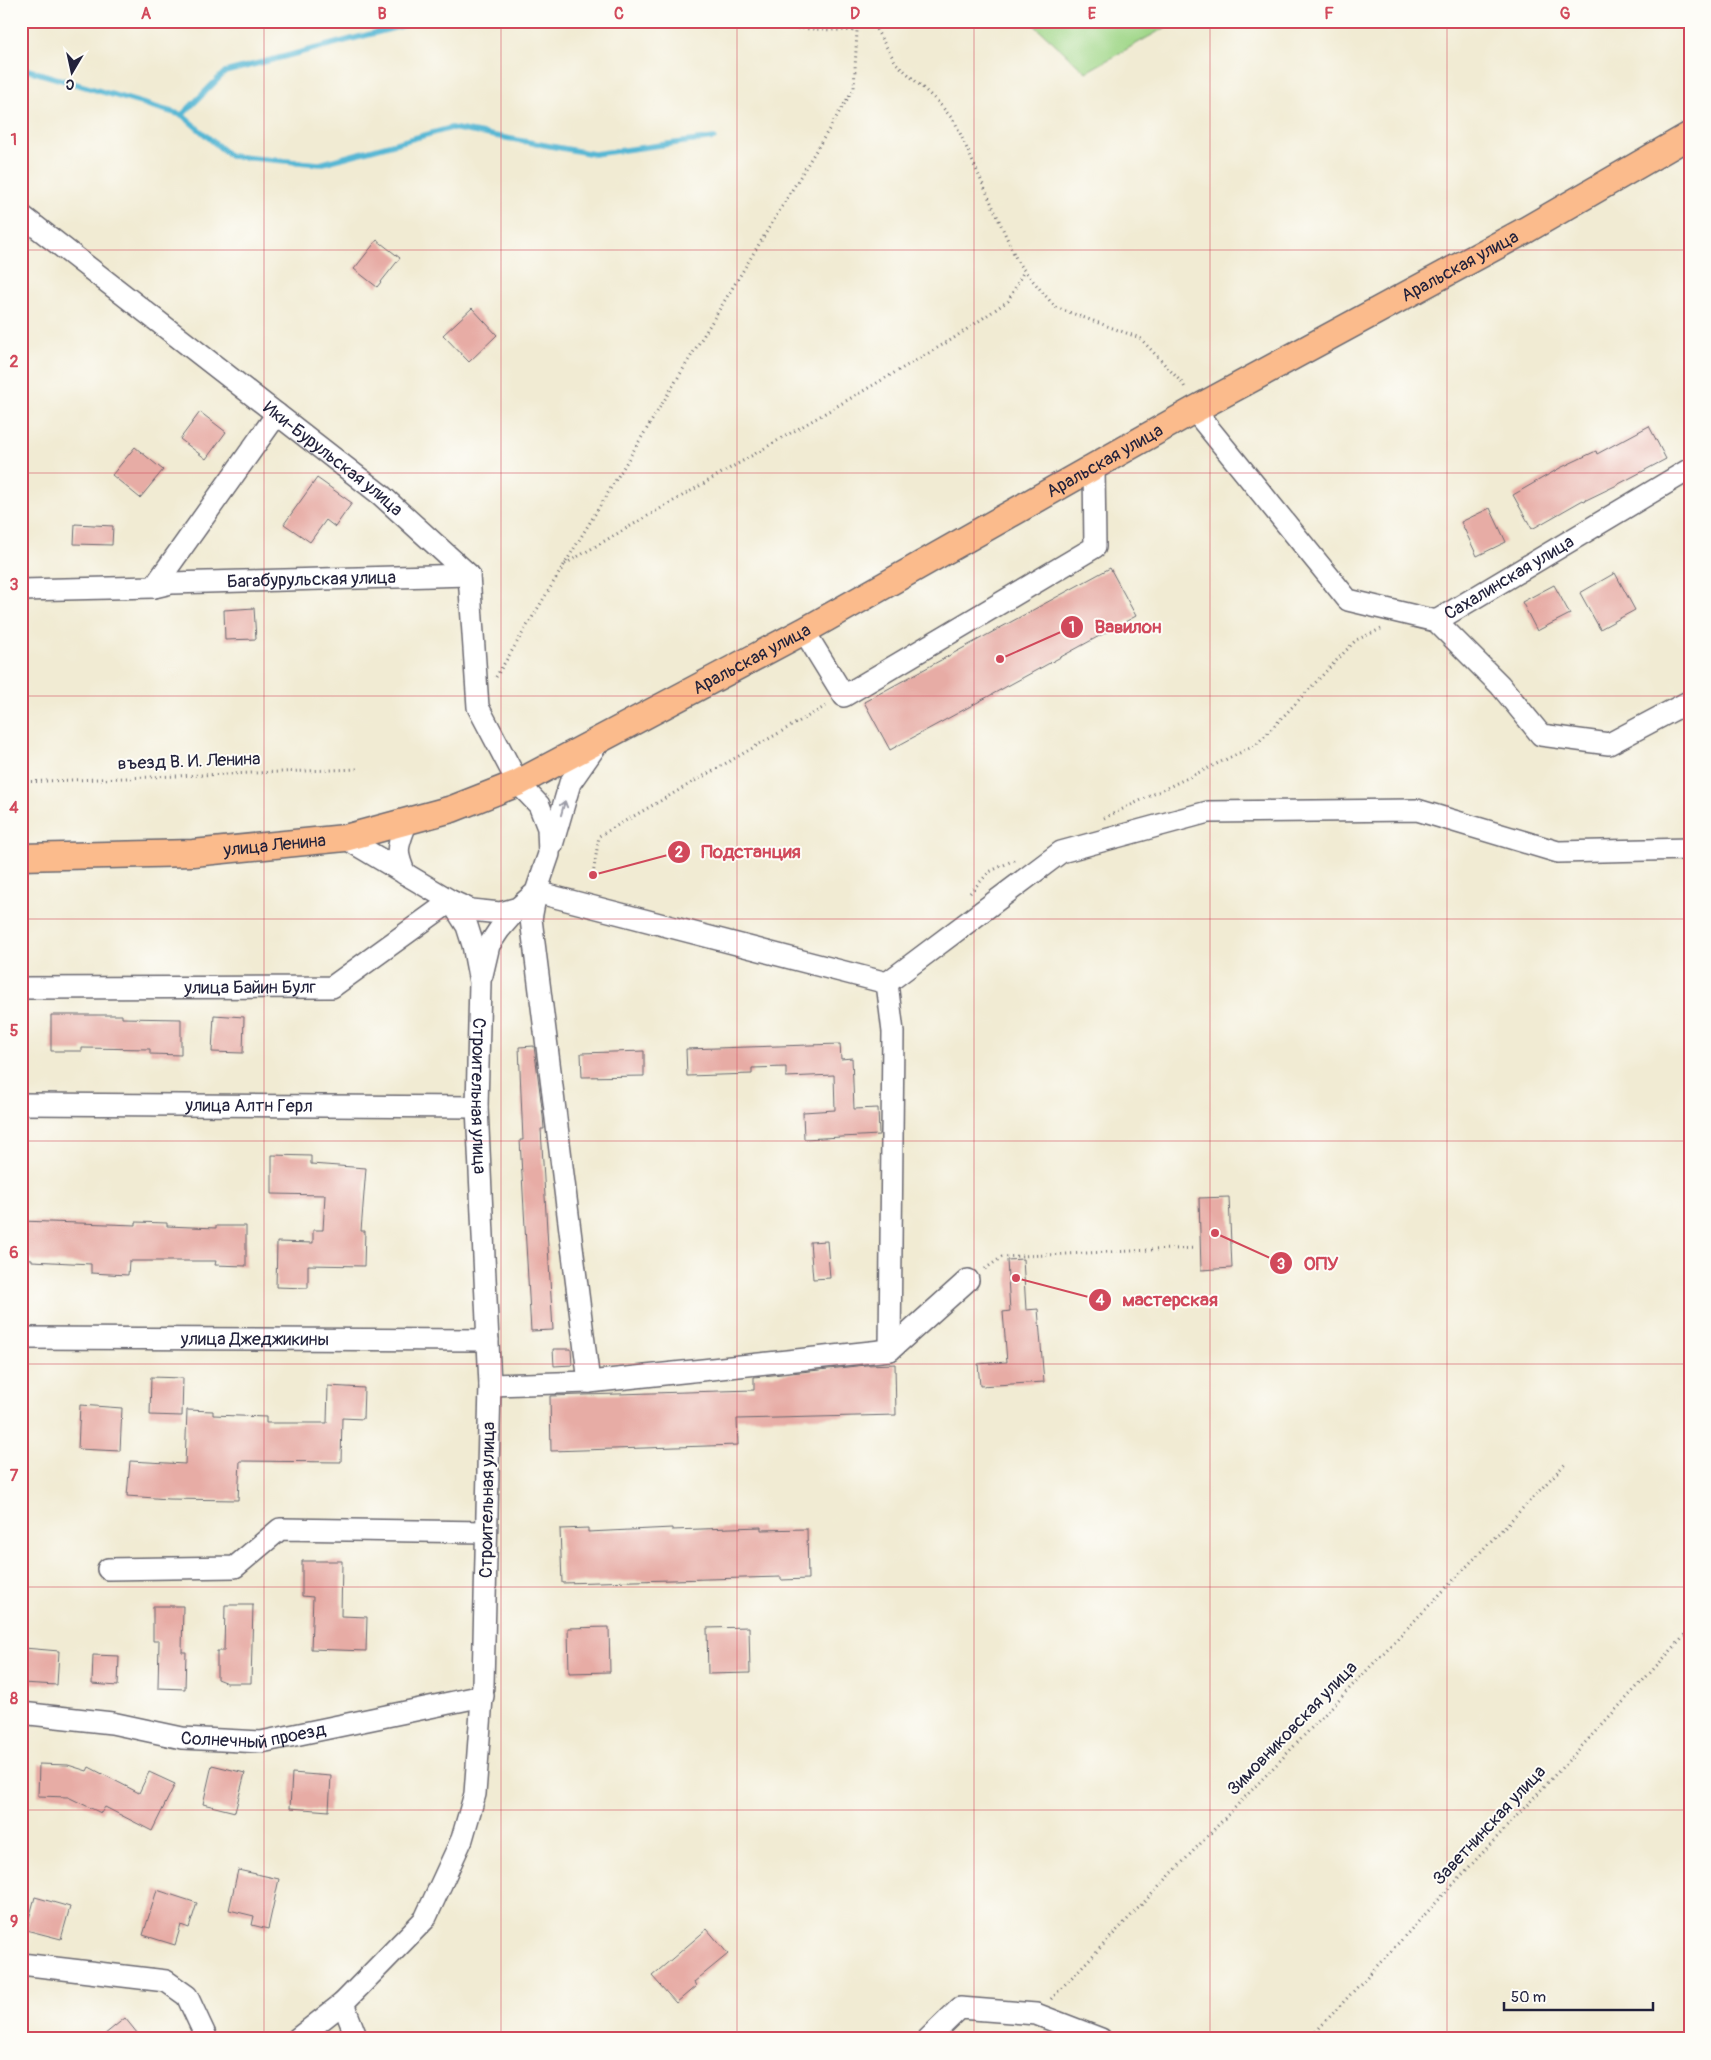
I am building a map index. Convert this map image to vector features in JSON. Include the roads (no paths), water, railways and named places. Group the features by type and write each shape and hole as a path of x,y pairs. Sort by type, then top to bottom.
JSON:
{"main road":[{"name":"Аральская улица","path":"518,783 804,630 1194,410 1526,230 1690,135"},
{"name":"улица Ленина","path":"21,857 192,853 345,838 452,809 518,783"}],"street":[{"name":"Ики-Бурульская улица","path":"21,215 381,495 469,574"},
{"name":"Сахалинская улица","path":"1194,410 1348,600 1436,621 1690,469"},
{"path":"154,587 277,414"},
{"path":"804,630 844,696 1095,547 1094,468"},
{"path":"469,574 478,706 518,783 539,805 548,828 549,854"},
{"name":"Багабурульская улица","path":"21,590 154,587 171,584 469,574"},
{"path":"1436,621 1500,686 1541,735 1608,744 1690,701"},
{"path":"589,1382 531,919 536,892 570,783 601,738"},
{"path":"887,983 1061,852 1208,812 1417,810 1558,852 1690,849"},
{"path":"405,874 397,856 407,821"},
{"name":"Строительная улица","path":"345,838 450,901 471,910 500,913 518,908"},
{"path":"536,892 887,983"},
{"path":"480,982 489,945 518,908 536,892"},
{"name":"Строительная улица","path":"297,2039 343,2003 425,1920 462,1839 475,1794 482,1696 490,1385 477,1108 480,982 473,945 467,926 450,901"},
{"name":"улица Байин Булг","path":"21,988 332,987 450,901"},
{"path":"887,983 893,1032 890,1350"},
{"name":"улица Алтн Герл","path":"21,1104 477,1108"},
{"path":"490,1385 589,1382 890,1350 968,1280"},
{"name":"улица Джеджикины","path":"21,1338 488,1340"},
{"path":"108,1569 235,1568 280,1529 486,1532"},
{"name":"Солнечный проезд","path":"21,1713 112,1723 182,1738 261,1742 482,1696"},
{"path":"21,1964 166,1981 187,1996 207,2039"},
{"path":"343,2003 357,2039"},
{"path":"928,2039 960,2008 1036,2014 1101,2039"}],"waterway":[{"path":"182,115 225,72 421,21"},
{"path":"21,68 182,115 230,156 320,164 451,128 594,154 714,138"}],"place":[{"name":"Вавилон","path":"1000,659"},
{"name":"Подстанция","path":"593,875"},
{"name":"ОПУ","path":"1215,1233"},
{"name":"мастерская","path":"1016,1278"}]}
